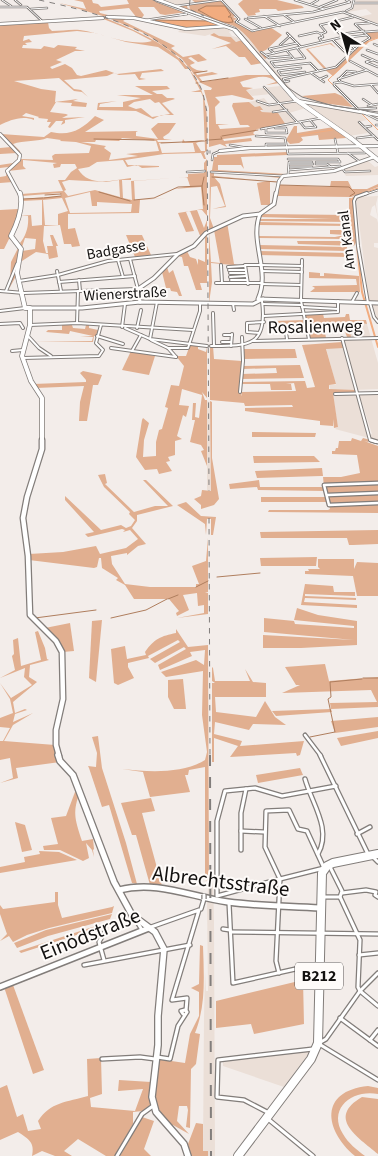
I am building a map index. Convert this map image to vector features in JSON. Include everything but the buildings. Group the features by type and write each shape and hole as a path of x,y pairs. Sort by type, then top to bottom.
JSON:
{"main road":[{"path":"157,0 228,26 238,32 298,102 346,135 374,159"},
{"path":"0,134 20,155 19,160 7,171 18,188 21,198 17,224 11,235 21,248 22,258 17,264 17,270 24,293 25,308 30,308 30,324 23,350 23,358 33,385 43,400 42,449 27,497 23,518 28,550 30,615 36,623 56,640 62,652 63,699 57,723 56,745 58,754 75,778 106,865 119,890 135,919 154,932 164,948 157,1058 152,1090 154,1106 164,1123 184,1144 188,1156"},
{"path":"327,869 333,863 374,856"},
{"name":"B212","path":"238,1156 311,1060 316,1046 321,876 327,869"}],"street":[{"path":"2,0 11,6"},
{"path":"15,0 21,6"},
{"path":"174,6 192,1 222,0 239,20"},
{"path":"295,0 300,0 325,10"},
{"path":"310,4 318,0"},
{"path":"320,7 337,0"},
{"path":"239,20 316,12 350,2 346,0"},
{"path":"239,20 236,22 252,31 345,11 351,9 354,1 378,3"},
{"path":"0,7 28,7 43,22"},
{"path":"337,7 378,25"},
{"path":"30,9 47,8"},
{"path":"316,12 325,16"},
{"path":"300,13 310,19"},
{"path":"283,14 295,22"},
{"path":"146,20 180,15"},
{"path":"264,16 280,26"},
{"path":"321,34 326,32 320,25 355,16"},
{"path":"107,17 146,20 186,29 228,26"},
{"path":"0,24 103,18"},
{"path":"247,18 262,28"},
{"path":"289,81 285,82 283,79 337,66 360,44 370,38 355,24 371,22"},
{"path":"331,25 355,50"},
{"path":"311,28 324,36 319,38 322,42"},
{"path":"342,34 378,31"},
{"path":"298,36 317,32"},
{"path":"287,33 301,47"},
{"path":"347,34 360,44"},
{"path":"350,37 368,35"},
{"path":"279,47 290,36"},
{"path":"266,55 343,37"},
{"path":"333,40 345,52 355,50"},
{"path":"378,42 374,44 378,46"},
{"path":"274,53 269,49 297,43"},
{"path":"297,48 306,58 271,62 275,66 310,63 318,71"},
{"path":"367,50 378,54"},
{"path":"287,51 305,72"},
{"path":"262,52 269,58 291,56"},
{"path":"368,57 378,54"},
{"path":"362,55 378,62"},
{"path":"373,60 366,62 378,67"},
{"path":"350,61 378,76"},
{"path":"302,68 278,71 281,75 310,73 324,82"},
{"path":"340,78 350,70 357,73"},
{"path":"340,78 367,70"},
{"path":"373,73 378,71"},
{"path":"320,79 328,76"},
{"path":"340,78 338,80 341,82"},
{"path":"378,84 354,86 341,82 334,83 360,111 370,118 378,120"},
{"path":"371,85 378,93 373,95"},
{"path":"264,87 305,128 316,127 310,120"},
{"path":"363,99 372,105"},
{"path":"257,101 267,105 298,102 378,115"},
{"path":"368,106 378,104"},
{"path":"360,111 376,108"},
{"path":"272,112 287,110"},
{"path":"360,111 369,113"},
{"path":"269,128 322,118"},
{"path":"360,122 378,140"},
{"path":"365,126 370,126"},
{"path":"261,129 266,128 286,128 287,132 266,133 266,128"},
{"path":"256,136 285,138 288,135"},
{"path":"357,138 374,136"},
{"path":"285,138 288,154 365,153"},
{"path":"335,139 338,154"},
{"path":"230,145 250,148"},
{"path":"205,152 286,146 378,146"},
{"path":"312,147 313,154"},
{"path":"212,160 213,154 220,151"},
{"path":"348,153 360,162"},
{"path":"288,158 338,159 345,172 370,171"},
{"path":"211,172 284,176 327,172 374,159"},
{"path":"288,175 289,162 327,164 331,167"},
{"path":"290,167 340,162"},
{"path":"290,167 341,167"},
{"path":"187,172 205,172"},
{"path":"0,291 24,293 138,289 154,278 178,254 194,246 207,233 236,218 260,214 274,204 279,181 284,176"},
{"name":"Am Kanal","path":"366,303 354,202 356,197 378,190"},
{"path":"213,313 212,346 242,346 253,341 260,333 264,316 261,300 262,271 257,220 260,214"},
{"name":"Badgasse","path":"19,281 58,275 118,260 178,254"},
{"path":"130,259 140,302"},
{"path":"118,260 123,277"},
{"path":"302,260 301,306 309,339"},
{"path":"229,273 246,272 260,263 302,266"},
{"path":"6,291 11,282 12,272 17,264"},
{"path":"221,265 222,283"},
{"path":"12,272 17,270"},
{"path":"57,271 61,291"},
{"path":"262,271 302,272"},
{"path":"229,273 246,272"},
{"path":"229,273 246,272"},
{"path":"246,272 248,284"},
{"path":"59,282 135,276"},
{"path":"76,323 79,280"},
{"path":"216,283 301,285"},
{"path":"352,302 357,293"},
{"name":"Wienerstraße","path":"30,308 77,308 140,302 251,304 261,300 301,299 378,303"},
{"path":"261,300 338,311"},
{"path":"338,301 338,311"},
{"path":"150,339 157,302"},
{"path":"366,303 378,322"},
{"path":"123,327 125,304"},
{"path":"168,348 188,348 200,311 200,304"},
{"path":"234,304 234,310"},
{"path":"1,310 25,308"},
{"path":"137,328 141,310"},
{"path":"264,316 338,311"},
{"path":"260,333 247,332 247,323 264,322"},
{"path":"0,324 20,323 23,328"},
{"path":"30,324 76,323 193,330"},
{"path":"23,358 101,355 102,349 96,344 100,325"},
{"path":"285,326 287,340"},
{"path":"112,348 176,357 168,348 123,327"},
{"path":"224,334 232,334 231,346"},
{"path":"28,335 39,348 52,356"},
{"path":"132,351 140,335"},
{"path":"99,337 123,344"},
{"path":"240,392 243,359 242,337"},
{"path":"342,338 370,440 378,442"},
{"name":"Rosalienweg","path":"253,341 376,338"},
{"path":"150,339 207,346"},
{"path":"222,342 231,342"},
{"path":"12,351 23,350"},
{"path":"334,394 378,394"},
{"path":"378,483 324,485 329,505 378,503"},
{"path":"328,495 378,493"},
{"path":"305,735 322,758 357,834 378,862"},
{"path":"305,779 324,837 324,843 318,850"},
{"path":"327,869 217,896 216,821 225,791 255,788 282,796 336,786"},
{"path":"241,850 241,814 246,789"},
{"path":"279,973 276,961 280,879 265,847 266,811 289,810 298,829 307,831 327,869 339,883 341,895 360,940 358,987 360,991 378,1006"},
{"path":"357,834 370,827"},
{"path":"241,831 265,832"},
{"name":"Albrechtsstraße","path":"119,890 137,886 229,902 320,908"},
{"path":"320,898 351,894 368,888 376,892 375,895 378,897"},
{"path":"201,909 204,897 202,890"},
{"path":"229,902 233,983 300,968 319,969"},
{"name":"Einödstraße","path":"0,987 199,910 190,945"},
{"path":"135,919 142,931"},
{"path":"223,929 231,931 378,934"},
{"path":"104,933 100,939 104,960"},
{"path":"84,965 164,948 190,945 172,1000 187,998 185,1012 170,1059 140,1057 102,1059"},
{"path":"359,955 378,953"},
{"path":"313,1156 268,1116 244,1099 217,1097 219,1058 316,1046 326,1039 360,991 378,974"},
{"path":"340,1018 378,1046"},
{"path":"370,1040 378,1030"},
{"path":"316,1046 378,1080"},
{"path":"117,1156 142,1114 154,1106"}],"shaded area":[{"path":"74,0 92,0 93,3 101,7 129,4 127,0 153,0 186,12 165,15 160,14 154,7 138,7 144,15 141,19 137,18 129,8 99,11 108,15 107,17 131,18 169,27 127,18 123,21 175,46 171,48 183,57 199,54 207,60 198,62 191,57 188,58 195,63 190,65 193,68 206,71 196,73 197,75 212,72 218,74 199,77 203,82 246,75 273,75 280,83 266,85 276,82 268,77 240,82 243,87 253,88 246,90 254,99 252,100 232,95 215,97 220,102 215,107 216,124 229,124 218,125 220,129 250,127 248,125 240,125 232,106 233,103 249,102 255,107 260,106 263,110 260,110 262,112 278,113 286,125 257,129 253,133 255,135 223,139 224,141 251,138 252,141 225,144 227,147 220,144 209,147 209,108 204,90 211,90 212,88 201,83 182,59 146,34 106,17 59,3 86,9 83,2"},
{"path":"159,0 190,0 188,7 188,3 176,5"},
{"path":"192,0 222,1 235,16 233,17 237,19 234,20 235,22 253,32 270,27 282,35 266,50 261,52 267,58 265,59 238,29 178,6 188,4 187,7 190,10 189,4 196,3"},
{"path":"243,0 277,0 304,8 278,11 276,9 259,9 260,12 255,13 256,15 248,16 238,4"},
{"path":"355,0 378,0 378,25 358,17 372,14 366,9 348,12 357,2"},
{"path":"206,6 225,6 231,15 228,17 231,17 233,22 219,21 198,10"},
{"path":"205,16 240,29 294,92 314,101 356,110 319,103 297,95 287,87 237,29"},
{"path":"101,18 121,24 153,40 169,50 189,69 185,69 178,60 158,47 126,42 102,35 125,41 152,41"},
{"path":"155,20 210,21 222,26 179,27"},
{"path":"48,22 49,28 52,31 77,30 94,33 77,31 24,36 23,41 29,39 32,42 25,43 27,45 23,45 22,48 41,49 44,46 54,48 58,45 77,47 75,49 85,51 75,51 56,60 62,62 50,67 52,69 65,64 72,68 77,75 81,76 106,70 117,74 161,69 164,71 142,73 140,78 146,79 139,80 135,74 119,75 114,73 107,76 64,80 74,89 81,90 88,97 82,92 74,91 59,78 14,81 41,89 56,91 55,102 78,99 73,101 87,103 86,107 71,106 72,103 56,102 50,112 68,115 62,118 85,117 65,120 65,123 61,125 63,121 56,121 50,128 48,127 51,122 47,122 48,119 38,118 26,113 22,116 34,118 34,120 20,118 0,125 0,25"},
{"path":"181,29 233,29 229,32 232,36 242,40 236,42 231,37 219,36 214,33 205,36 178,32"},
{"path":"378,31 378,38 367,41 369,42 333,76 324,69 304,47 306,49 331,43 336,48 330,44 308,49 327,69 339,64 370,38 366,33"},
{"path":"214,33 219,36 231,37 236,42 242,40 263,63 251,65 245,57 239,57 226,46 212,49 231,43 210,35"},
{"path":"190,70 202,90 206,108 207,151 204,153 206,159 204,159 201,153 164,154 125,160 128,165 136,165 127,167 123,160 97,162 89,167 78,169 88,179 95,181 131,178 131,180 122,180 123,198 132,200 131,181 174,178 134,181 135,200 167,198 140,200 139,213 68,214 68,229 75,228 80,246 72,247 71,244 64,244 60,225 44,226 43,241 46,253 48,253 47,246 53,246 50,235 53,235 58,246 56,246 58,257 49,259 48,254 36,252 22,261 22,251 35,249 36,239 25,238 22,247 20,243 27,231 28,216 20,216 31,215 32,226 42,225 42,200 22,201 21,199 61,196 60,193 22,196 21,194 63,191 58,180 65,180 77,168 75,164 61,164 60,167 54,168 53,164 57,163 23,160 23,166 26,169 8,171 13,182 0,183 0,177 6,176 8,167 0,168 0,165 13,163 18,159 17,153 0,154 0,148 11,147 9,144 11,143 1,134 44,137 51,132 64,133 75,131 95,116 104,120 85,132 138,131 136,136 158,139 151,129 158,123 176,123 169,133 163,137 164,139 172,140 157,140 158,142 182,143 183,139 185,142 204,140 196,143 201,151 205,151 203,97 201,92 191,92 200,90","holes":["47,138 91,146 89,153 55,154 52,156 53,160 21,159 20,151 13,144","122,138 156,141 159,151 126,154 138,156 109,160 111,153 104,148 106,146 81,142 95,142 96,140 119,141","159,143 193,143 195,152 162,153","69,180 106,182 119,180 120,197 95,190 68,196 64,191 66,190 62,182","90,192 92,206 97,206 97,202 132,204 131,212 70,213 65,198","62,198 68,211 58,214 58,225 45,225 43,200"]},
{"path":"135,86 167,86 170,89 152,91 162,94 167,98 175,99 162,103 174,115 164,115 170,114 159,102 155,103 150,99 134,102 128,106 136,109 141,108 152,117 160,116 153,119 136,111 97,110 98,103 117,101 100,104 99,107 123,107 123,102 141,98 117,95 153,95"},
{"path":"280,86 293,101 306,108 289,113 295,123 286,125 274,114 262,112 260,106 255,107 249,102 264,98 269,104 279,103 271,94 252,96 246,90"},
{"path":"335,93 342,96 353,107 322,103 302,96"},
{"path":"302,103 359,112 367,120 359,122 368,133 349,136"},
{"path":"294,126 297,126 297,133 334,127 346,138 319,140 318,135 301,137 303,140 299,143 290,144 286,140"},
{"path":"287,152 287,155 241,157 244,169 241,165 218,165 218,170 286,174 279,178 239,173 214,173 214,176 265,181 214,177 220,184 226,207 212,209 225,206 217,186 211,187 210,218 214,229 209,231 210,171 212,170 214,157 217,157 217,155"},
{"path":"207,159 207,216 202,210 197,210 204,228 207,220 207,232 201,238 190,211 203,209 201,187 173,189 190,186 188,174 204,173 204,163"},
{"path":"367,160 375,167 378,166 378,175 346,176 342,169"},
{"path":"138,165 159,166 159,167 142,168"},
{"path":"268,181 278,182 270,182 270,205 261,205 257,183"},
{"path":"331,181 348,181 352,189 367,189 378,184 378,187 351,197 278,196 279,185 330,187"},
{"path":"378,196 376,204 378,219 375,205 372,207 370,215 377,219 378,223 378,243 374,243 374,247 378,248 378,320 369,301 356,197"},
{"path":"349,198 351,198 356,242 354,246 298,244 297,241 347,241 346,239 258,238 258,236 335,237 345,235 330,234 330,230 351,230 351,226 258,225 258,222 350,224 350,222 258,221 258,219 332,219 259,217 261,214 349,215"},
{"path":"18,209 17,222 10,233 20,246 16,276 9,289 11,283 11,262 19,246 9,239 4,249 0,249 0,210"},
{"path":"189,211 186,212 194,231 186,232 178,213"},
{"path":"227,222 234,264 243,266 211,263 212,282 209,303 209,232 211,262 220,263 214,230"},
{"path":"207,233 207,283 200,283 202,290 196,290 188,266 184,266 182,257 177,256 187,251 190,257 196,259 198,265 198,259 205,262 205,238 203,237"},
{"path":"126,235 142,235 151,255 135,257"},
{"path":"259,245 347,247 347,251 259,249"},
{"path":"259,251 347,253 348,257 259,255"},
{"path":"167,267 169,273 173,270 182,296 179,296 177,292 171,291 170,288 166,288 162,272"},
{"path":"309,272 320,273 320,276 324,276 324,273 359,276 360,292 310,292 315,288 312,286 357,285 356,279 309,278"},
{"path":"303,314 323,314 324,318 345,317 346,314 349,314 350,320 366,320 367,324 354,322 349,325 351,337 347,337 344,329 331,328 330,324 327,324 326,338 310,338 308,332 316,332 315,328 307,328 306,325 292,326 292,328 287,328 286,325 275,326 275,321 304,320"},
{"path":"354,322 367,324 378,363 378,389 331,391 329,385 336,385 326,348 343,348 343,338 351,337 349,325"},
{"path":"62,324 72,325 73,328 85,329 86,325 89,325 89,328 98,330 93,342 34,341 92,341 93,337 80,336 93,336 70,331 69,334 46,332 48,330 62,330"},
{"path":"342,342 343,348 326,349 336,384 329,385 329,389 355,390 356,393 333,393 338,427 334,428 333,419 333,426 320,425 320,421 245,411 245,408 293,407 292,405 245,406 244,403 210,400 210,347 213,346 214,359 242,361 239,390 242,396 241,392 296,391 294,383 286,384 291,384 292,390 271,390 270,384 240,384 241,382 305,381 307,388 315,387 302,345"},
{"path":"190,345 198,346 198,349 206,352 207,347 207,398 202,392 205,400 207,400 207,466 201,451 204,450 201,445 190,442 195,420 192,420 193,403 196,403 195,417 199,418 202,395 182,389 179,405 189,406 186,417 183,415 177,436 182,439 175,441 175,455 168,457 170,461 166,462 172,471 159,474 157,469 145,470 136,457 142,420 143,418 149,423 144,440 143,457 156,456 156,442 168,408 165,407 171,385 179,386 184,366 176,356 186,356"},
{"path":"243,349 295,349 297,358 243,359"},
{"path":"131,351 155,356 149,375 122,370"},
{"path":"300,365 304,378 241,379 242,374 277,373 276,368 243,369 243,366"},
{"path":"83,371 102,375 98,385 93,385 87,421 79,421 80,402 84,386 36,388 33,384 86,382 80,373"},
{"path":"359,394 378,394 378,441 371,438 370,435 372,434"},
{"path":"333,395 357,395 369,438 335,429 338,427"},
{"path":"207,401 210,402 211,491 207,491"},
{"path":"210,401 212,402 212,458 219,499 214,505 201,509 201,505 194,499 201,496 202,490 211,491"},
{"path":"252,432 316,433 315,437 252,437"},
{"path":"352,438 361,441 363,438 370,440 368,442 364,441 378,446 378,513 268,512 269,510 330,509 328,502 261,502 261,497 327,497 326,491 258,490 257,487 230,489 229,484 259,480 260,487 324,487 323,477 341,477 360,473 357,455 332,454 332,451 338,448 339,441 351,441"},
{"path":"253,456 314,456 320,462 254,463"},
{"path":"322,468 323,476 257,478 255,471"},
{"path":"105,474 107,483 105,484 134,512 155,506 168,506 143,480 146,480 173,506 137,515 137,521 132,528 146,544 138,546 127,555 127,553 111,556 112,564 125,584 150,587 196,587 196,584 199,584 192,566 206,561 208,538 208,592 205,593 208,593 208,614 177,618 204,613 204,605 198,606 197,593 183,595 189,610 177,616 176,613 179,611 169,599 134,599 125,585 116,580 118,578 102,568 101,558 99,558 97,567 94,568 29,560 29,554 63,552 96,546 100,554 126,548 138,539 130,530 123,532 125,530 122,529 88,537 85,534 94,532 65,500 65,496 101,530 121,525 126,528 131,526 135,520 129,514 130,512 104,487 98,475"},
{"path":"186,502 201,516 216,517 213,535 211,535 211,519 207,519 206,535 205,524 177,505"},
{"path":"378,530 378,544 353,545 349,545 347,538 261,538 260,532"},
{"path":"317,557 316,566 261,566 260,558"},
{"path":"318,559 354,559 354,569 357,562 378,563 378,596 357,596 353,576 305,574 305,571 309,571 308,569 320,569 318,567"},
{"path":"305,584 333,586 334,592 355,592 355,596 305,594 305,596 356,598 356,600 305,598 304,602 357,605 357,608 301,605"},
{"path":"297,608 318,615 357,621 357,645 263,648 263,635 354,640 264,632 264,618 294,621 295,624 354,628 354,626 294,620"},
{"path":"102,620 96,682 89,678 92,621"},
{"path":"70,623 74,651 63,652 45,628"},
{"path":"176,629 188,647 208,645 209,881 205,880 205,767 189,770 188,775 185,775 190,792 150,797 143,772 122,769 143,771 176,770 196,765 205,760 207,752 202,715 203,671 166,677 161,672 196,660 204,665 205,650 190,652 192,656 160,670 158,665 186,649 184,647 155,663 150,659 180,642 178,640 148,656 149,658 128,663 134,678 118,685 114,683 111,649 125,646 127,659 146,655 145,652 155,641 176,633"},
{"path":"38,631 47,659 49,660 30,665 29,677 37,682 13,702 15,713 27,710 15,714 13,722 33,713 13,725 4,741 55,745 60,762 16,768 18,778 0,783 13,778 10,758 0,760 0,741 3,741 10,728 0,727 0,718 13,713 10,699 0,683 11,698 32,685 24,677 25,668 0,678 15,670 12,656 14,654 13,640 18,638 21,666 41,660 35,632"},
{"path":"325,664 329,681 378,677 378,707 331,709 330,703 377,702 371,690 282,693 300,685 296,685 285,667"},
{"path":"212,667 215,681 250,681 245,669 253,682 266,683 266,697 215,697 216,712 256,717 265,701 275,717 286,725 253,724 249,730 215,722 214,734 242,741 240,746 304,741 300,755 297,756 296,753 230,757 238,746 214,738 214,762 212,762 212,683 215,683 212,681"},
{"path":"183,679 186,709 174,709 168,697 168,680"},
{"path":"331,709 332,712 276,716 272,711"},
{"path":"378,717 378,727 335,733 331,721"},
{"path":"378,731 378,738 341,746 337,738"},
{"path":"98,736 102,768 137,884 132,883 109,805 102,807 88,766 96,767 97,753 92,737"},
{"path":"300,768 303,775 258,783 256,775"},
{"path":"78,791 79,795 75,812 78,828 82,841 93,839 94,849 94,857 92,850 86,843 89,858 83,861 60,850 44,850 43,846 58,844 51,818 66,816 75,792"},
{"path":"151,798 155,811 142,813 162,886 150,885 136,835 132,835 121,803"},
{"path":"15,822 25,825 32,850 22,852"},
{"path":"39,851 59,852 77,860 0,873 0,867 25,862 24,857 40,854"},
{"path":"209,881 213,881 214,921 215,1156 208,1156 208,1151 203,1151 205,972 206,991 208,991 207,899"},
{"path":"55,892 58,892 58,905 62,918 114,906 112,913 49,928 13,942 9,936 0,941 7,934 0,914 0,905 3,909 55,902"},
{"path":"112,914 110,919 48,936 17,948 14,943 46,930"},
{"path":"108,922 107,925 21,953 19,951"},
{"path":"200,945 203,946 204,991 199,1023 195,1033 200,1034 196,1064 191,1069 190,1128 186,1127 187,1106 179,1106 177,1121 189,1134 173,1125 173,1129 165,1119 156,1103 154,1089 158,1059 185,1063 190,1034 199,1016 199,992 191,988 199,984"},
{"path":"303,980 304,1024 254,1034 251,1024 216,1028 216,1001"},
{"path":"13,985 44,1070 33,1074 4,987"},
{"path":"309,1051 284,1087 223,1066 223,1060"},
{"path":"101,1058 102,1094 90,1098 91,1107 135,1111 143,1089 118,1091 119,1080 151,1082 151,1104 143,1111 133,1112 133,1124 115,1156 106,1156 78,1139 64,1151 72,1156 55,1156 42,1151 32,1156 32,1145 18,1132 0,1140 0,1088 7,1085 17,1117 23,1114 28,1131 41,1129 38,1121 48,1110 54,1106 88,1096 87,1059"},
{"path":"368,1086 378,1088 378,1094 360,1094 352,1098 345,1102 338,1116 339,1125 345,1137 365,1156 355,1156 337,1135 332,1113 334,1103 341,1095 352,1089"},
{"path":"362,1097 378,1099 378,1154 355,1134 346,1120 347,1112"},
{"path":"142,1117 154,1121 144,1149 151,1156 120,1156"},
{"path":"196,1123 203,1124 203,1151 208,1151 208,1156 190,1156 188,1144"}],"waterway":[{"path":"378,38 367,42 328,80 378,130"},
{"path":"194,73 207,71"},
{"path":"200,82 228,78"},
{"path":"262,128 276,126"},
{"path":"222,136 258,130"},
{"path":"299,135 333,130"},
{"path":"209,140 222,139 221,137"},
{"path":"94,139 154,140"},
{"path":"161,143 204,141"},
{"path":"202,186 204,177"},
{"path":"212,177 277,182"},
{"path":"280,185 349,187 355,193 350,196"},
{"path":"134,200 154,198 178,187 202,186"},
{"path":"202,186 204,205"},
{"path":"359,194 378,188"},
{"path":"99,192 130,201"},
{"path":"45,195 61,194"},
{"path":"359,194 352,199 362,292 378,347"},
{"path":"44,198 61,196"},
{"path":"23,199 43,198"},
{"path":"0,310 19,308"},
{"path":"217,577 260,573"},
{"path":"196,587 208,581"},
{"path":"168,599 178,595"},
{"path":"111,618 146,610 167,599"},
{"path":"35,618 96,610"},
{"path":"363,678 378,678"},
{"path":"310,737 335,732 328,699 331,697 330,682 362,679"}],"tram line":[{"path":"153,0 237,29 287,87 302,97 334,106 378,112"}],"railway":[{"path":"39,0 107,18 152,38 171,51 188,67 200,86 207,112 209,491"},
{"path":"190,0 189,9 204,16"},
{"path":"209,518 210,756"},
{"path":"210,755 211,1156"}]}
